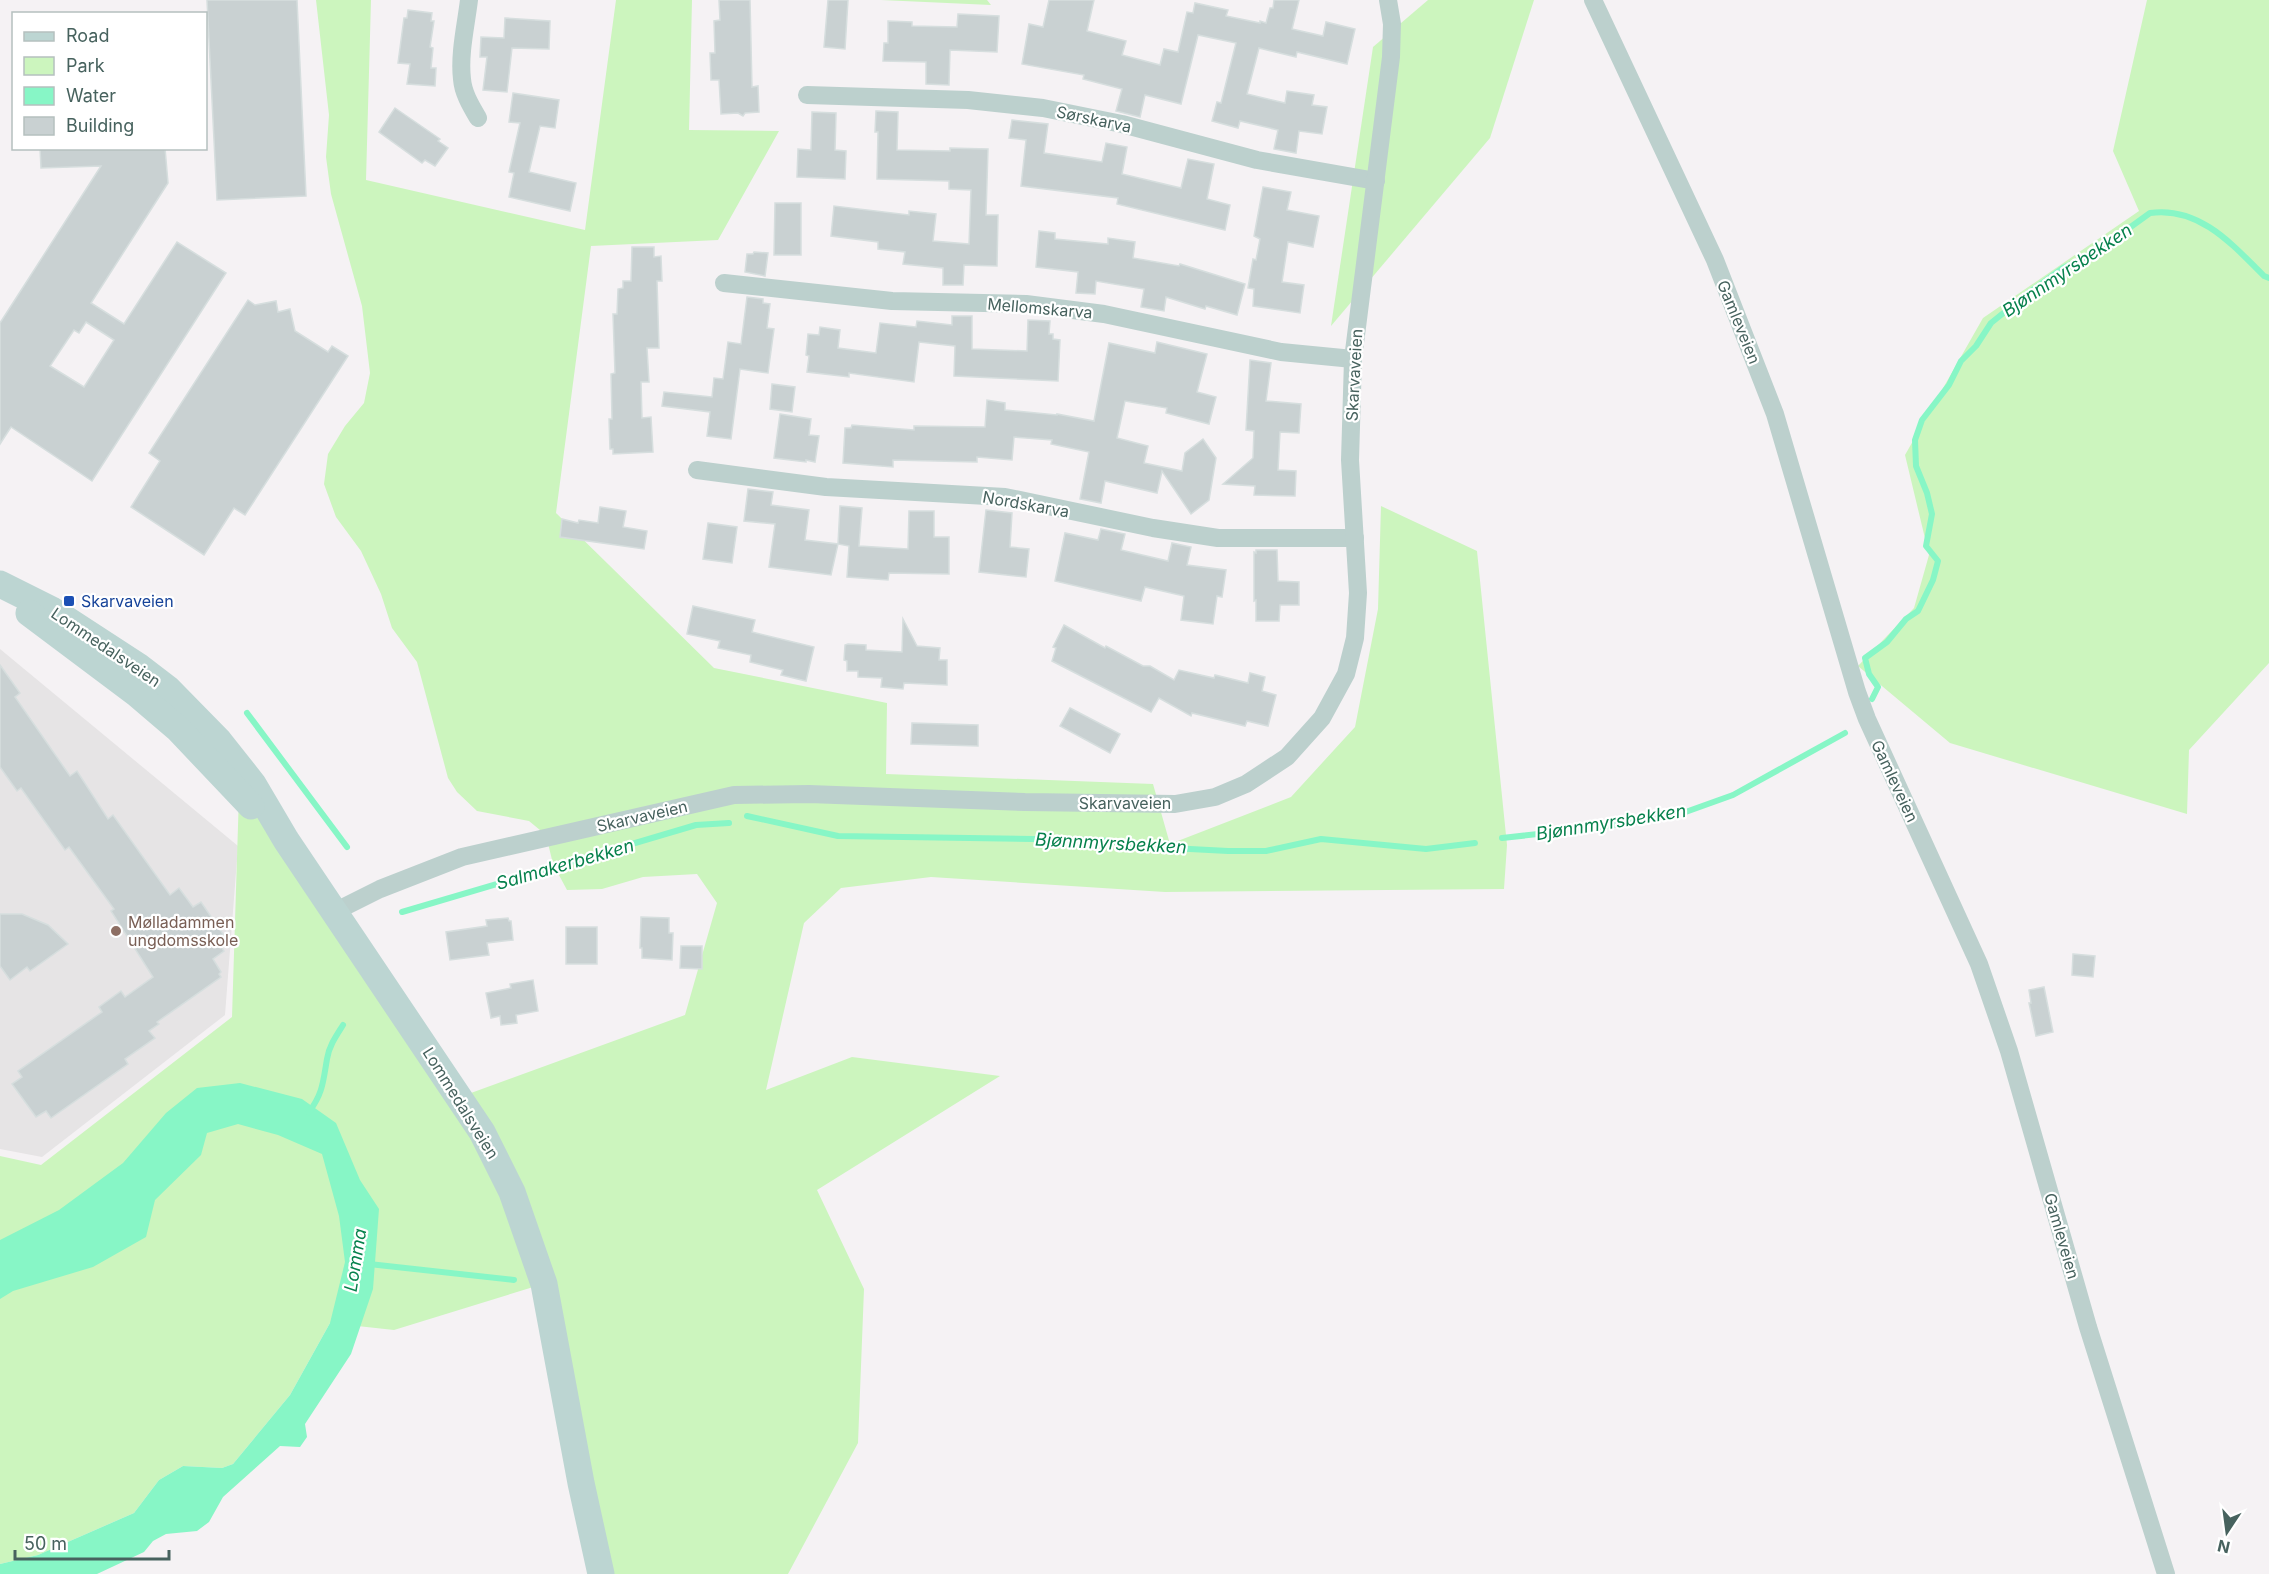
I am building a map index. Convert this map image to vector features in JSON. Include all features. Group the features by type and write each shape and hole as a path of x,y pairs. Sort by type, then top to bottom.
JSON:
{"main road":[{"name":"Lommedalsveien","path":"0,584 52,609 101,640 168,689 219,741 253,784 286,840 482,1132 512,1191 544,1284 583,1493 601,1574"},
{"name":"Lommedalsveien","path":"0,589 43,625 137,694 178,729 286,840"}],"street":[{"path":"469,0 462,80 467,98 478,118"},
{"name":"Skarvaveien","path":"334,912 357,899 462,857 734,795 809,794 1132,805 1175,804 1215,797 1246,784 1287,757 1322,718 1346,674 1355,638 1358,593 1350,460 1353,358 1391,57 1392,24 1388,0"},
{"name":"Gamleveien","path":"1593,0 1715,260 1775,414 1863,710 1979,964 2009,1051 2088,1327 2166,1574"},
{"name":"Sørskarva","path":"807,94 968,100 1043,108 1122,124 1257,160 1376,181"},
{"name":"Mellomskarva","path":"724,283 892,301 1026,304 1104,314 1281,352 1353,358"},
{"name":"Nordskarva","path":"697,471 826,487 1005,497 1153,528 1218,538 1355,538"}],"shaded area":[{"name":"Mølladammen ungdomsskole","path":"0,649 238,846 225,1015 42,1157 0,1149"}],"green space":[{"path":"316,0 371,0 366,180 585,230 616,0 692,0 689,130 779,131 718,240 591,246 556,513 714,668 887,703 886,774 1153,784 1170,844 1291,797 1355,727 1378,609 1381,506 1477,551 1507,845 1504,889 1165,892 931,877 841,888 804,923 766,1090 852,1057 1000,1076 817,1190 864,1289 858,1443 788,1574 603,1574 543,1284 394,1330 330,1323 290,1395 233,1464 222,1468 183,1466 159,1480 134,1513 38,1555 0,1564 0,1156 41,1165 232,1017 239,794 330,906 460,1097 685,1015 717,903 697,874 643,877 602,889 567,890 553,864 546,835 529,821 477,811 457,792 448,778 417,662 392,628 381,594 361,551 336,517 324,484 328,454 345,426 364,403 370,373 362,306 331,194 326,157 329,115"},
{"path":"881,0 987,0 991,5"},
{"path":"1428,0 1534,0 1490,138 1331,326 1373,47"},
{"path":"2147,0 2269,0 2269,663 2189,750 2187,814 1950,743 1858,666 1914,608 1929,555 1905,455 1983,318 2139,211 2113,151"}],"water":[{"name":"Lomma","path":"240,1083 302,1099 336,1123 360,1180 379,1209 373,1289 351,1354 305,1424 307,1437 300,1447 280,1446 223,1497 209,1522 197,1531 166,1534 153,1541 144,1552 97,1574 0,1574 0,1564 38,1555 134,1513 159,1480 183,1466 222,1468 233,1464 290,1395 330,1323 345,1262 339,1216 322,1154 278,1135 238,1124 207,1133 201,1155 155,1200 146,1237 93,1267 13,1291 0,1299 0,1240 59,1210 123,1163 166,1113 197,1088"}],"building":[{"path":"207,0 297,0 306,196 217,200"},
{"path":"719,0 750,0 752,87 758,86 759,112 745,113 743,116 738,113 721,114 719,80 711,80 710,53 715,53 714,21 720,20"},
{"path":"828,0 848,0 845,49 824,47"},
{"path":"1049,0 1094,0 1087,31 1126,41 1122,55 1160,65 1164,49 1178,52 1187,12 1193,13 1195,3 1228,10 1226,16 1266,23 1274,0 1299,0 1292,29 1323,36 1326,22 1355,29 1347,64 1297,52 1296,57 1259,48 1247,94 1285,103 1287,91 1314,95 1312,105 1327,107 1322,134 1299,131 1296,153 1274,149 1278,130 1240,121 1238,128 1212,121 1217,102 1221,103 1236,43 1198,35 1181,104 1145,95 1140,117 1116,111 1122,89 1083,79 1084,75 1022,64 1029,24 1043,27"},
{"path":"408,10 432,13 431,21 434,21 430,47 433,48 431,68 436,68 435,86 407,84 410,64 398,63 404,18 407,18"},
{"path":"958,14 999,16 997,52 950,50 949,85 926,84 926,62 883,61 884,43 888,43 888,21 912,22 912,26 957,27"},
{"path":"505,18 550,21 549,49 512,48 507,92 483,90 487,57 480,57 481,37 504,38"},
{"path":"513,93 559,100 555,128 540,126 529,172 576,183 570,211 509,197 514,173 509,172 520,123 509,122"},
{"path":"395,108 440,139 438,141 448,148 435,166 425,160 422,163 379,132"},
{"path":"876,111 898,112 897,150 988,149 986,215 998,215 997,266 964,265 963,285 943,285 943,268 903,264 905,252 878,249 878,242 831,236 834,206 909,215 909,211 936,214 933,241 969,244 971,190 949,189 949,181 877,179"},
{"path":"812,112 836,113 835,150 846,151 845,179 797,177 798,149 811,150"},
{"path":"1012,120 1048,124 1044,153 1102,162 1106,143 1127,147 1122,174 1181,188 1188,159 1214,164 1207,199 1230,205 1225,230 1117,204 1118,198 1021,186 1026,140 1009,138"},
{"path":"40,150 165,150 168,183 91,303 124,324 177,242 226,273 92,481 11,427 0,444 0,323 101,166 41,168","holes":["86,322 114,340 84,387 50,366 74,330 79,333"]},
{"path":"1263,187 1291,192 1287,210 1319,216 1313,247 1288,242 1282,282 1304,285 1300,313 1253,306 1254,289 1248,288 1253,259 1256,260 1260,239 1254,236"},
{"path":"775,203 801,203 801,255 774,255"},
{"path":"1039,231 1055,233 1055,239 1108,244 1108,238 1135,242 1133,258 1179,266 1180,264 1245,284 1237,315 1206,306 1205,309 1166,297 1164,311 1141,307 1144,289 1096,281 1095,294 1076,293 1078,272 1036,267"},
{"path":"632,247 654,247 654,257 661,256 662,281 657,281 659,348 647,348 649,382 641,382 642,418 651,417 653,452 613,454 613,449 610,449 609,419 612,419 611,374 615,373 613,314 617,314 618,289 623,288 623,281 631,281"},
{"path":"768,253 765,276 745,272 747,254"},
{"path":"747,297 763,299 763,303 770,304 767,328 774,329 768,373 740,369 731,439 707,436 710,412 662,406 664,392 712,397 714,378 723,379 728,342 741,344"},
{"path":"248,300 255,305 276,301 278,312 290,309 295,331 328,352 332,346 348,356 245,515 234,508 204,555 131,507 160,461 149,453"},
{"path":"952,316 972,316 972,349 1027,351 1028,320 1050,321 1049,334 1053,334 1053,339 1060,340 1058,381 954,376 955,346 919,342 914,382 849,373 849,377 807,372 808,334 819,335 820,327 840,330 838,348 876,353 880,323 916,327 917,321 952,325"},
{"path":"1157,342 1207,354 1197,392 1216,397 1209,424 1166,413 1167,408 1125,401 1117,438 1148,446 1144,463 1182,471 1185,453 1203,439 1216,458 1209,500 1191,514 1162,471 1157,493 1105,481 1101,503 1080,499 1089,452 1051,444 1052,440 1014,437 1012,460 977,457 977,462 893,460 893,467 843,463 845,428 851,428 852,425 914,430 914,426 985,427 987,400 1005,403 1005,410 1057,414 1094,421 1109,343 1155,353"},
{"path":"1250,360 1271,363 1266,401 1301,404 1299,433 1280,432 1278,470 1296,471 1295,496 1254,495 1255,486 1223,484 1253,458 1254,431 1246,430"},
{"path":"772,384 795,387 792,412 770,409"},
{"path":"780,414 811,419 809,435 819,436 815,462 774,458"},
{"path":"748,489 773,492 771,505 809,510 805,540 838,544 831,575 769,567 775,524 744,521"},
{"path":"840,506 862,508 859,546 908,549 909,511 934,511 934,537 949,537 949,574 889,573 888,580 847,577 849,546 838,544"},
{"path":"600,507 626,511 623,527 647,531 644,549 560,537 562,519 578,523 579,520 598,523"},
{"path":"986,510 1012,513 1010,547 1029,549 1026,577 979,572"},
{"path":"708,523 737,527 732,563 703,559"},
{"path":"1101,529 1125,534 1121,550 1168,561 1172,543 1191,547 1187,565 1226,570 1222,597 1217,596 1213,624 1181,620 1184,596 1145,587 1141,601 1055,581 1065,533 1098,540"},
{"path":"1256,550 1277,550 1278,581 1299,582 1299,605 1280,605 1279,621 1256,621 1254,552 1256,553"},
{"path":"693,606 755,620 752,632 814,647 806,681 781,675 783,670 750,662 751,655 718,648 720,641 687,634"},
{"path":"903,619 917,646 940,648 939,660 947,660 947,685 904,683 903,689 881,687 882,678 858,677 858,671 847,671 847,661 844,660 845,645 866,645 866,650 902,652"},
{"path":"1064,625 1105,648 1106,646 1143,666 1150,666 1174,680 1179,670 1248,683 1250,673 1265,677 1262,691 1276,695 1268,726 1247,721 1245,726 1192,713 1191,716 1159,698 1151,712 1052,661 1056,648 1053,647"},
{"path":"0,665 20,693 15,697 70,776 77,771 108,819 113,815 170,895 179,888 193,907 201,902 223,934 216,939 224,951 213,959 221,972 219,974 221,977 157,1022 159,1024 149,1031 155,1038 125,1059 128,1064 51,1118 46,1111 36,1117 12,1084 22,1077 18,1071 102,1012 99,1007 121,991 125,997 153,977 111,911 114,909 69,847 65,850 21,788 17,791 0,767"},
{"path":"1070,708 1120,734 1110,753 1060,726"},
{"path":"912,723 978,725 978,746 911,744"},
{"path":"0,914 22,914 48,925 68,944 30,971 27,967 10,980 0,966"},
{"path":"641,917 669,918 669,933 673,933 672,960 642,958"},
{"path":"508,918 511,921 513,940 487,943 489,955 450,960 446,932 487,926 486,920"},
{"path":"566,927 597,927 597,964 566,964"},
{"path":"681,946 702,946 702,969 680,968"},
{"path":"2073,954 2095,956 2093,977 2072,975"},
{"path":"533,980 538,1011 516,1015 517,1023 501,1025 500,1016 491,1018 486,993 511,988 510,984"},
{"path":"2044,987 2053,1032 2036,1036 2029,1003 2031,1003 2029,990"}],"waterway":[{"name":"Bjønnmyrsbekken","path":"1872,699 1878,687 1869,674 1865,658 1887,642 1906,619 1918,611 1933,580 1938,561 1926,546 1932,514 1927,493 1916,466 1915,440 1922,420 1949,385 1961,361 1976,346 1991,323 2063,268 2096,252 2150,213 2168,212 2199,221 2227,240 2264,276 2269,278"},
{"path":"247,713 347,847"},
{"name":"Bjønnmyrsbekken","path":"1502,838 1603,827 1680,814 1733,795 1845,733"},
{"name":"Bjønnmyrsbekken","path":"747,816 838,836 1098,840 1171,848 1228,851 1266,851 1321,839 1426,849 1475,843"},
{"name":"Salmakerbekken","path":"402,912 696,825 729,823"},
{"name":"Salmakerbekken","path":"309,1112 322,1087 329,1050 343,1025"},
{"name":"Lomma","path":"369,1264 514,1280"}],"place":[{"name":"Skarvaveien","path":"69,601"},
{"name":"Mølladammen ungdomsskole","path":"116,931"}]}
